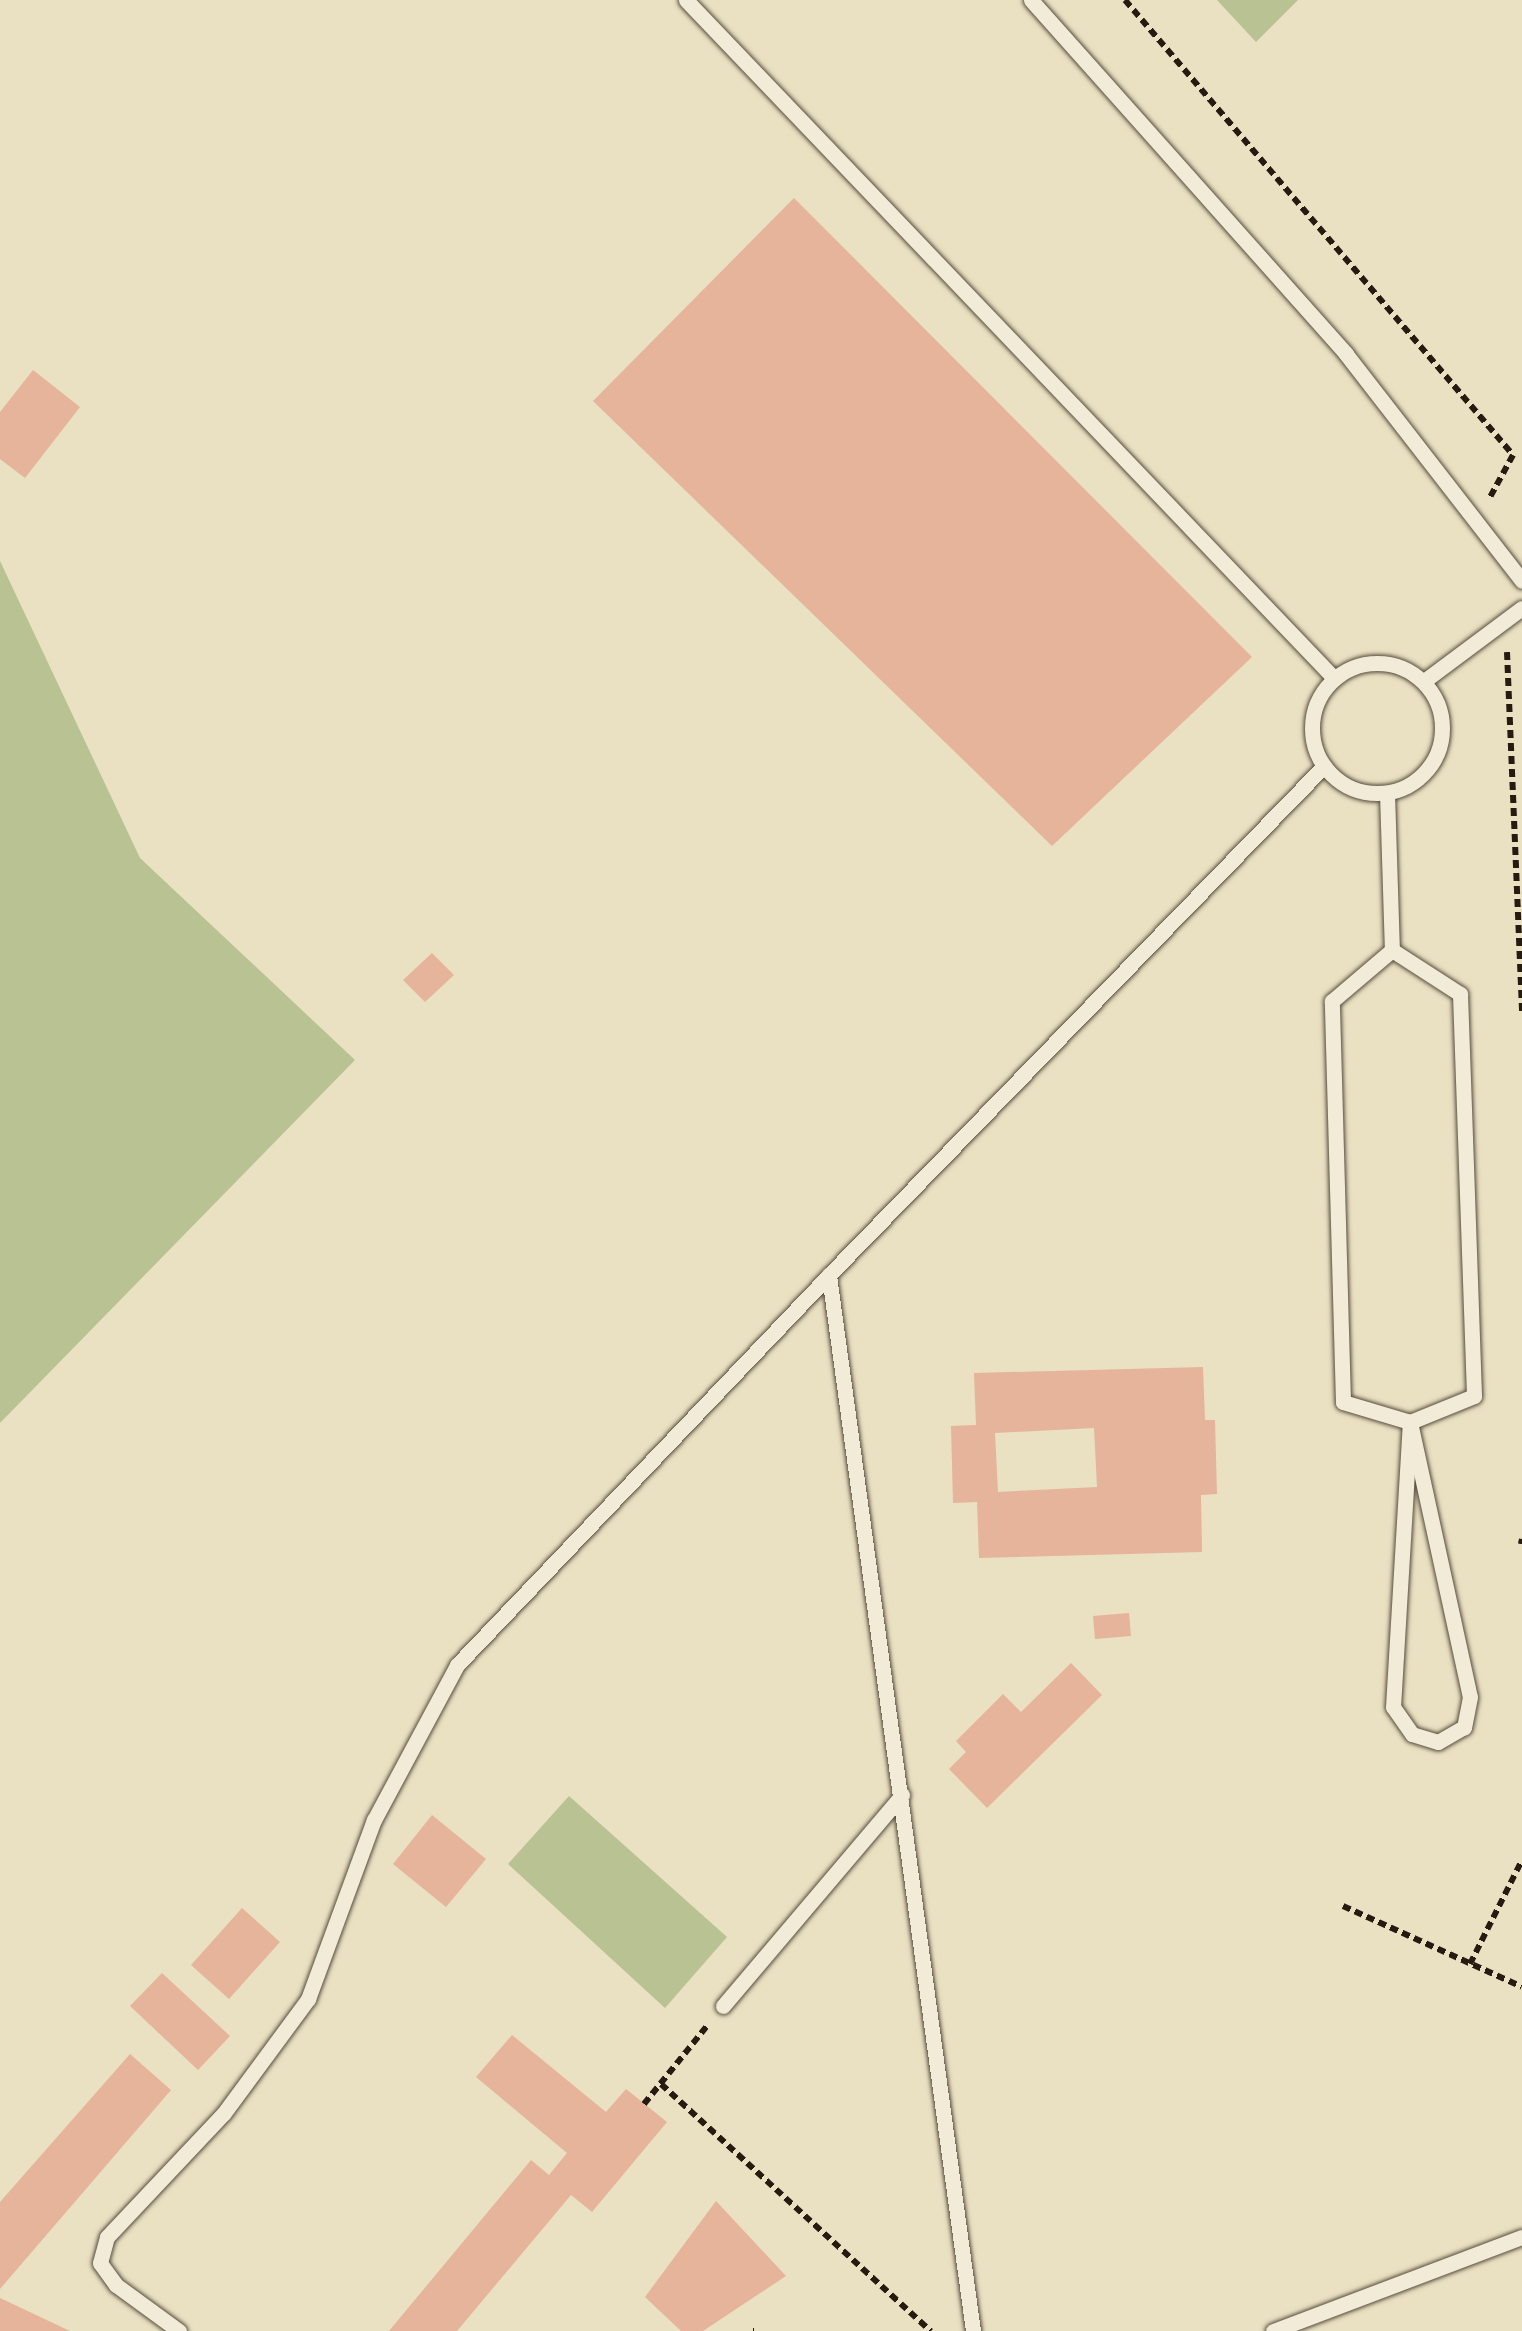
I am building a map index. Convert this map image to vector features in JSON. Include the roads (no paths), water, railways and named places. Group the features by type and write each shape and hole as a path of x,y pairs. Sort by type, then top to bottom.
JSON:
{"lane":[{"path":"686,0 1334,678"},
{"path":"1031,0 1346,354 1522,581"},
{"path":"1424,681 1522,608"},
{"path":"1370,663 1390,664 1424,681 1442,717 1436,758 1424,774 1388,792 1352,788 1324,766 1312,730 1314,710 1334,678 1370,663"},
{"path":"179,2331 116,2285 100,2263 107,2237 224,2113 308,1999 374,1820 457,1665 1324,766"},
{"path":"1388,792 1392,950"},
{"path":"1392,950 1460,994 1474,1396 1410,1422 1342,1402 1332,1001 1392,950"},
{"path":"829,1275 973,2331"},
{"path":"1410,1422 1470,1697 1464,1727 1438,1742 1412,1734 1393,1706 1410,1422"},
{"path":"724,2006 902,1795"},
{"path":"1272,2331 1522,2237"}]}
